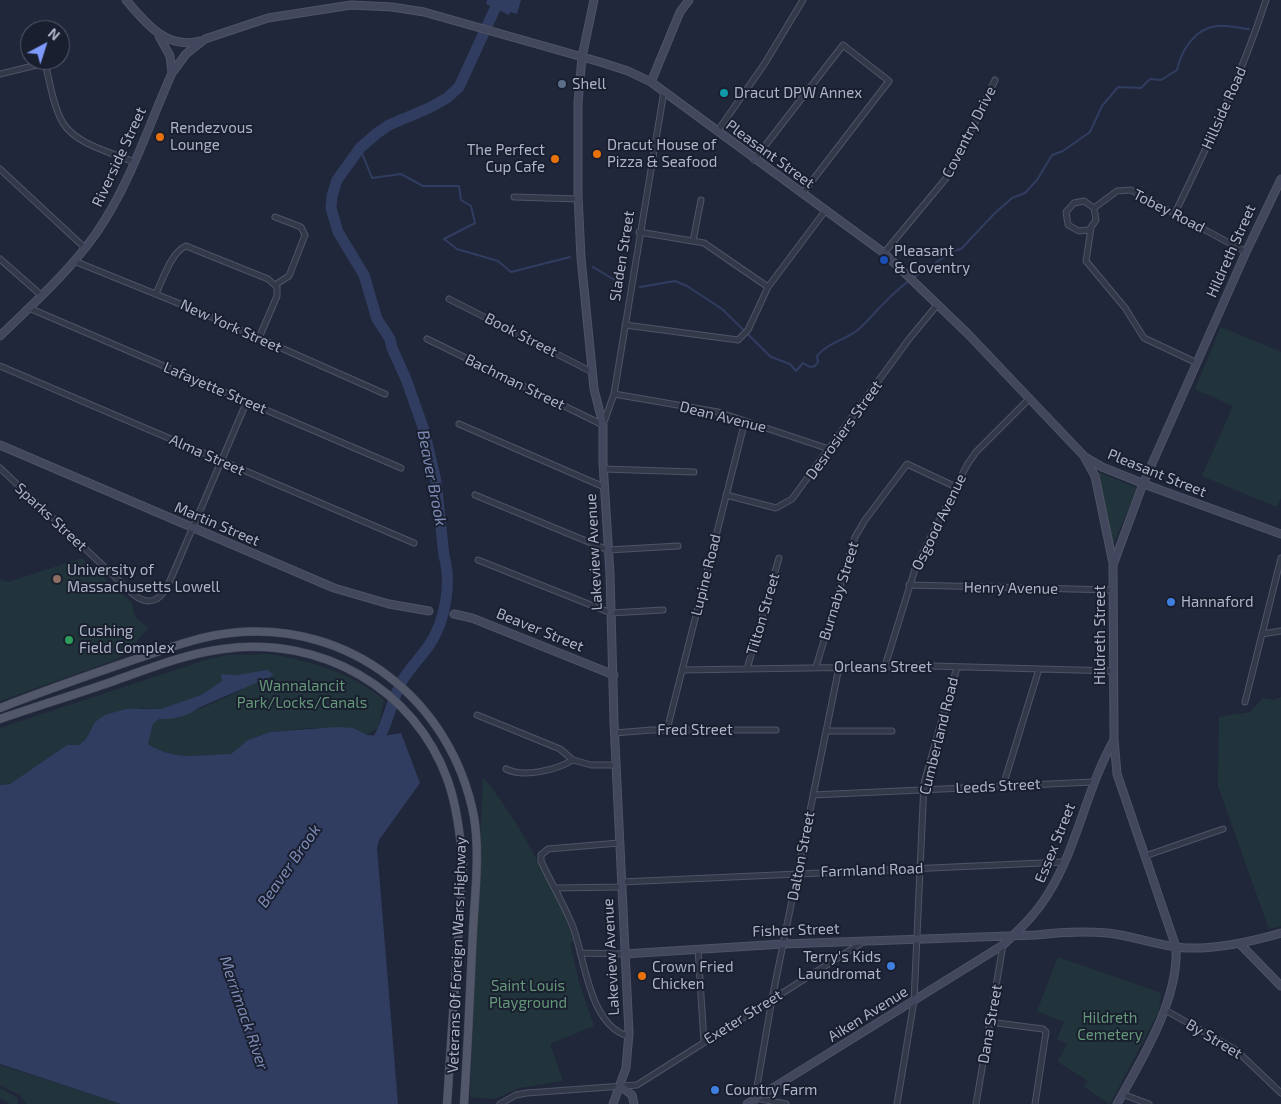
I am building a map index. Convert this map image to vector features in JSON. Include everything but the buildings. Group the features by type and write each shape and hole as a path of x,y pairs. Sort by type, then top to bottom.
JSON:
{"main road":[{"name":"Veterans Of Foreign Wars Highway","path":"0,708 49,688 165,649 209,636 233,633 277,632 316,640 357,656 384,672 410,694 434,721 457,761 474,818 476,840 475,900 464,1104"},
{"name":"Veterans Of Foreign Wars Highway","path":"0,719 170,661 205,652 240,647 276,646 309,653 355,670 375,683 403,708 430,744 448,780 455,806 463,863 447,1104"}],"street":[{"path":"126,0 156,31 170,56 172,72"},
{"name":"Lakeview Avenue","path":"594,0 582,57 578,103 578,199 581,258 592,372 603,425 604,487 614,676 614,733 628,1036 626,1068 613,1104"},
{"path":"651,82 680,12 682,0"},
{"path":"680,12 689,0"},
{"path":"717,132 765,63 803,0"},
{"name":"Hillside Road","path":"1175,213 1230,99 1249,54 1266,0"},
{"name":"Pleasant Street","path":"172,72 186,54 205,39 268,18 361,2 418,11 628,71 651,82 664,91 754,160 884,254 938,304 1085,458 1143,484 1281,534"},
{"path":"156,31 176,43 205,39"},
{"path":"754,160 843,45 889,81 802,194"},
{"path":"0,74 44,63 60,115 68,129 81,139 134,162"},
{"name":"Riverside Street","path":"0,336 74,261 112,209 172,72"},
{"name":"Coventry Drive","path":"884,254 952,171 995,80"},
{"name":"Sladen Street","path":"603,425 614,394 639,232 664,91"},
{"path":"0,169 85,248"},
{"name":"Hildreth Street","path":"1116,1104 1165,1010 1176,956 1176,947 1117,774 1114,739 1113,565 1143,484 1246,252 1281,179"},
{"name":"Tobey Road","path":"1094,208 1111,194 1124,190 1138,193 1246,252"},
{"path":"514,196 578,199"},
{"path":"692,241 701,200"},
{"path":"1091,228 1084,231 1074,230 1067,222 1066,215 1070,206 1076,201 1086,202 1094,208 1096,220 1091,228 1086,260 1126,310 1144,338 1197,364"},
{"path":"625,325 738,340 748,330 768,287 825,211"},
{"path":"275,217 301,227 306,235 289,276 275,285"},
{"path":"639,232 710,246 768,287"},
{"path":"156,293 174,257 183,247 191,247 268,279 275,285 277,296 259,338"},
{"path":"0,259 41,295"},
{"name":"New York Street","path":"74,261 156,293 385,394"},
{"name":"Book Street","path":"449,299 592,372"},
{"name":"Desrosiers Street","path":"726,495 776,508 781,507 792,499 909,339 938,304"},
{"name":"Lafayette Street","path":"29,308 401,468"},
{"name":"Bachman Street","path":"427,338 603,425"},
{"name":"Alma Street","path":"0,366 414,543"},
{"name":"Dean Avenue","path":"614,394 709,410 830,449"},
{"name":"Osgood Avenue","path":"885,666 916,566 972,455 1029,399"},
{"path":"192,528 247,401"},
{"name":"Lupine Road","path":"667,730 745,421"},
{"path":"459,424 604,487"},
{"name":"Martin Street","path":"0,445 356,596 429,611"},
{"path":"1085,458 1095,476 1113,565"},
{"name":"Burnaby Street","path":"816,667 855,537 865,520 907,464 956,487"},
{"name":"Sparks Street","path":"0,468 140,600 149,602 156,600 165,592 192,528"},
{"path":"604,469 694,472"},
{"path":"475,495 608,550 678,546"},
{"name":"Tilton Street","path":"747,669 779,558"},
{"path":"1245,702 1281,558"},
{"path":"478,560 611,614 663,610"},
{"name":"Henry Avenue","path":"909,585 1112,590"},
{"name":"Beaver Street","path":"454,614 472,618 614,676"},
{"path":"1262,634 1281,631"},
{"name":"Orleans Street","path":"682,670 885,666 1114,671"},
{"name":"Dalton Street","path":"755,1101 772,999 839,667"},
{"name":"Cumberland Road","path":"897,1104 914,1001 924,790 957,667"},
{"path":"1003,786 1039,669"},
{"path":"477,715 560,749 573,760 591,764 616,765"},
{"name":"Fred Street","path":"614,733 667,730 776,730"},
{"path":"826,731 892,731"},
{"name":"Essex Street","path":"1003,945 1042,903 1064,862 1093,782 1114,739"},
{"path":"506,770 519,774 562,766 573,760"},
{"name":"Leeds Street","path":"813,795 1093,782"},
{"path":"1145,856 1223,829"},
{"path":"619,843 548,849 541,855 541,861 572,925 590,989 601,1012 614,1030 628,1036"},
{"name":"Farmland Road","path":"555,888 798,873 1064,862"},
{"path":"1014,935 1036,935 1069,931 1109,934 1176,947 1240,944 1281,933"},
{"name":"Fisher Street","path":"580,953 624,954 783,944 1014,935"},
{"name":"Exeter Street","path":"500,1104 516,1095 637,1085 864,942"},
{"path":"1240,944 1281,986"},
{"name":"Aiken Avenue","path":"748,1104 1003,945"},
{"name":"Dana Street","path":"976,1104 1003,945"},
{"path":"698,949 704,1042"},
{"name":"By Street","path":"1165,1010 1236,1050 1281,1093"},
{"path":"989,1022 1043,1029 1046,1032 1035,1104"},
{"path":"620,1086 632,1095 634,1104"},
{"path":"1122,1094 1149,1104"},
{"path":"755,1101 786,1104"}],"green space":[{"path":"1221,327 1281,352 1281,498 1277,507 1202,476 1233,406 1195,389"},
{"path":"1098,472 1137,488 1114,543 1111,542"},
{"name":"Cushing Field Complex","path":"82,558 132,603 135,617 148,628 127,653 115,660 0,701 0,580 9,582"},
{"name":"Wannalancit Park/Locks/Canals","path":"269,654 300,660 330,669 372,691 384,700 378,728 366,735 353,728 310,728 270,732 248,740 231,754 179,755 159,750 148,744 153,724 159,719 189,713 225,698 245,687 267,670 236,675 222,674 222,681 201,695 161,709 143,708 95,722 86,739 79,745 67,745 10,784 0,785 0,728 209,659 228,655"},
{"path":"1281,697 1281,926 1269,929 1218,786 1219,717 1250,712 1263,698 1274,700"},
{"name":"Saint Louis Playground","path":"483,777 522,834 557,899 574,941 570,943 579,982 594,1026 550,1044 563,1081 520,1088 494,1099 470,1097"},
{"name":"Hildreth Cemetery","path":"1058,957 1161,993 1159,1011 1110,1104 1084,1087 1088,1081 1058,1062 1067,1044 1057,1039 1064,1022 1037,1011"},
{"path":"0,1065 121,1104 27,1104 20,1095 0,1085"},
{"path":"0,1088 18,1098 17,1104 10,1104 0,1098"}],"water":[{"path":"487,0 521,0 517,14 510,12 509,15 486,4"},
{"name":"Merrimack River","path":"267,670 274,675 185,715 159,719 153,724 148,744 168,753 198,756 231,754 248,740 270,732 337,727 353,728 367,735 382,736 401,733 420,783 379,840 377,848 398,1104 121,1104 0,1064 0,785 10,784 67,745 79,745 86,739 95,722 105,715 126,709 161,709 201,695 222,681 221,674 236,675"}],"waterway":[{"name":"Beaver Brook","path":"374,747 383,731 402,681 430,644 440,624 446,602 447,578 436,481 424,430 390,339 377,319 364,275 338,232 331,208 332,196 337,180 360,148 376,134 389,125 447,98 459,87 499,0"},
{"path":"913,278 953,251 961,249 1012,198 1025,193 1037,180 1052,155 1063,151 1090,132 1102,106 1118,87 1141,88 1150,79 1161,80 1177,70 1186,48 1202,31 1217,26 1249,29"},
{"path":"360,148 372,178 401,174 423,186 459,186 461,200 471,206 475,223 444,239 457,249 498,261 511,272 570,257"},
{"path":"593,267 623,285"},
{"path":"640,287 675,281 687,286 722,309 771,357 790,364 796,371 803,363 810,367 815,366 818,362 817,356 821,352 859,329 889,298 909,281"}],"place":[{"name":"Shell","path":"562,84"},
{"name":"Dracut DPW Annex","path":"724,93"},
{"name":"Rendezvous Lounge","path":"160,137"},
{"name":"Dracut House of Pizza & Seafood","path":"597,154"},
{"name":"The Perfect Cup Cafe","path":"555,159"},
{"name":"Pleasant & Coventry","path":"884,260"},
{"name":"University of Massachusetts Lowell","path":"57,579"},
{"name":"Hannaford","path":"1171,602"},
{"name":"Cushing Field Complex","path":"69,640"},
{"name":"Terry's Kids Laundromat","path":"891,966"},
{"name":"Crown Fried Chicken","path":"642,976"},
{"name":"Country Farm","path":"715,1090"}]}
